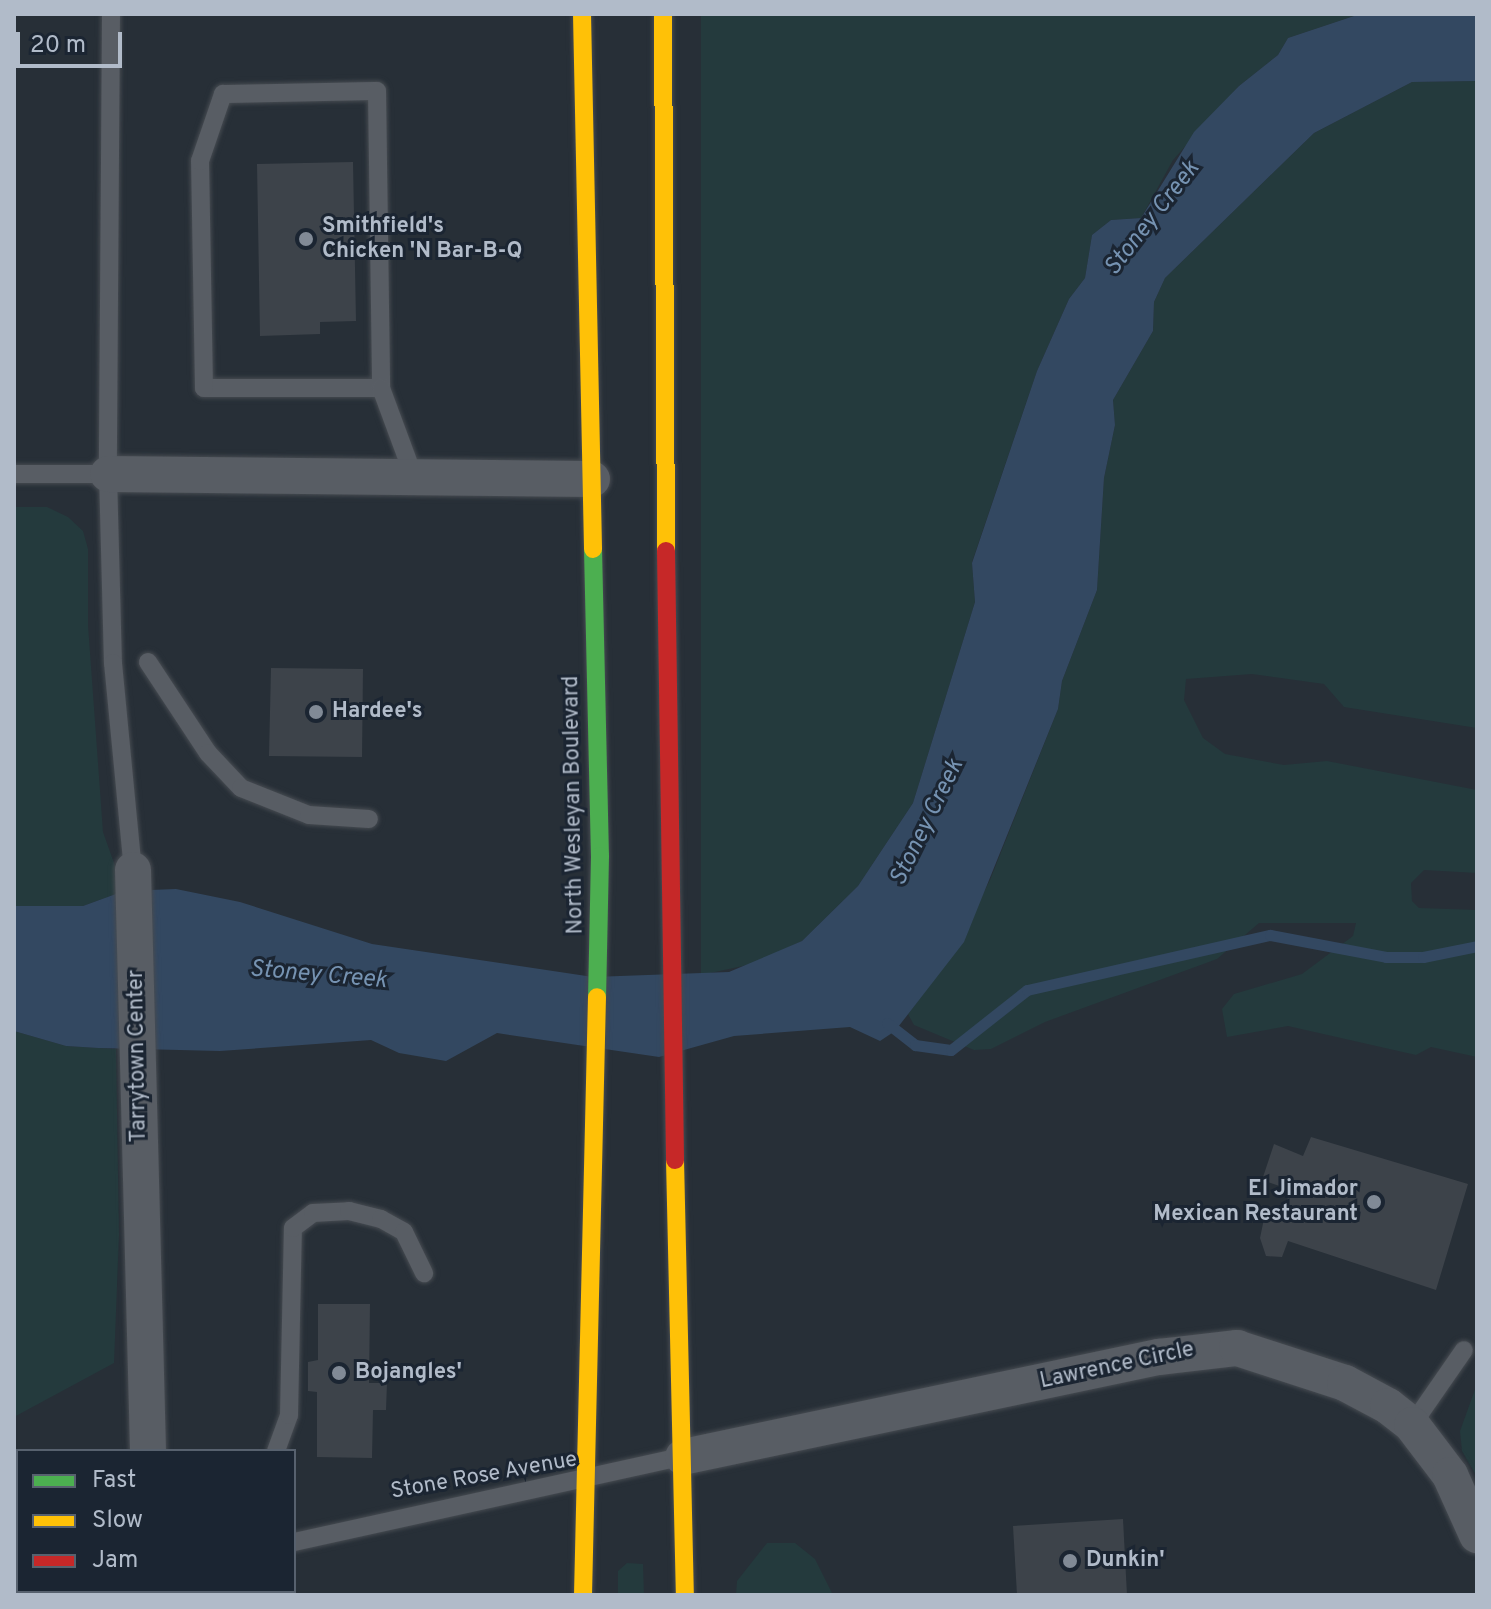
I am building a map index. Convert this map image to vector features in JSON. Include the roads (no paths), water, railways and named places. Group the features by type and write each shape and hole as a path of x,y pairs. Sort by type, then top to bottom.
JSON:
{"highway":[{"name":"North Wesleyan Boulevard","path":"582,14 600,856 597,1129 583,1595"},
{"path":"663,14 668,853 677,1137 685,1595"}],"street":[{"path":"108,474 592,479"},
{"name":"Tarrytown Center","path":"133,870 148,1449"},
{"name":"Lawrence Circle","path":"683,1457 1209,1347 1237,1348 1345,1383 1412,1425 1450,1475 1477,1535"}],"lane":[{"name":"Tarrytown Center","path":"111,14 108,474 113,663 133,870"},
{"path":"381,388 204,388 200,161 223,94 377,91 381,388 414,477"},
{"path":"14,474 108,474"},
{"path":"148,662 208,753 241,788 309,815 369,819"},
{"path":"277,1449 289,1415 293,1228 313,1213 349,1211 381,1219 404,1232 424,1273"},
{"path":"1412,1425 1464,1350"},
{"name":"Stone Rose Avenue","path":"296,1542 423,1510 584,1483 683,1457"}],"water":[{"name":"Stoney Creek","path":"1360,14 1477,14 1477,81 1412,82 1314,133 1165,278 1154,302 1153,331 1113,400 1115,425 1104,478 1097,590 1062,681 1058,709 964,942 895,1031 880,1041 850,1027 734,1036 659,1057 497,1033 446,1061 399,1053 371,1040 220,1051 98,1048 66,1046 14,1031 14,906 83,906 124,891 176,889 240,902 372,944 593,977 729,972 802,941 858,886 913,803 975,602 972,563 1037,371 1069,299 1085,278 1092,235 1111,220 1141,218 1194,132 1239,86 1278,55 1288,38"}],"waterway":[{"path":"887,1023 915,1045 951,1050 1027,990 1270,935 1386,957 1423,957 1477,946"}],"place":[{"name":"Smithfield's Chicken 'N Bar-B-Q","path":"306,239"},
{"name":"Hardee's","path":"316,712"},
{"name":"El Jimador Mexican Restaurant","path":"1374,1202"},
{"name":"Bojangles'","path":"339,1373"},
{"name":"Dunkin'","path":"1070,1561"}]}
